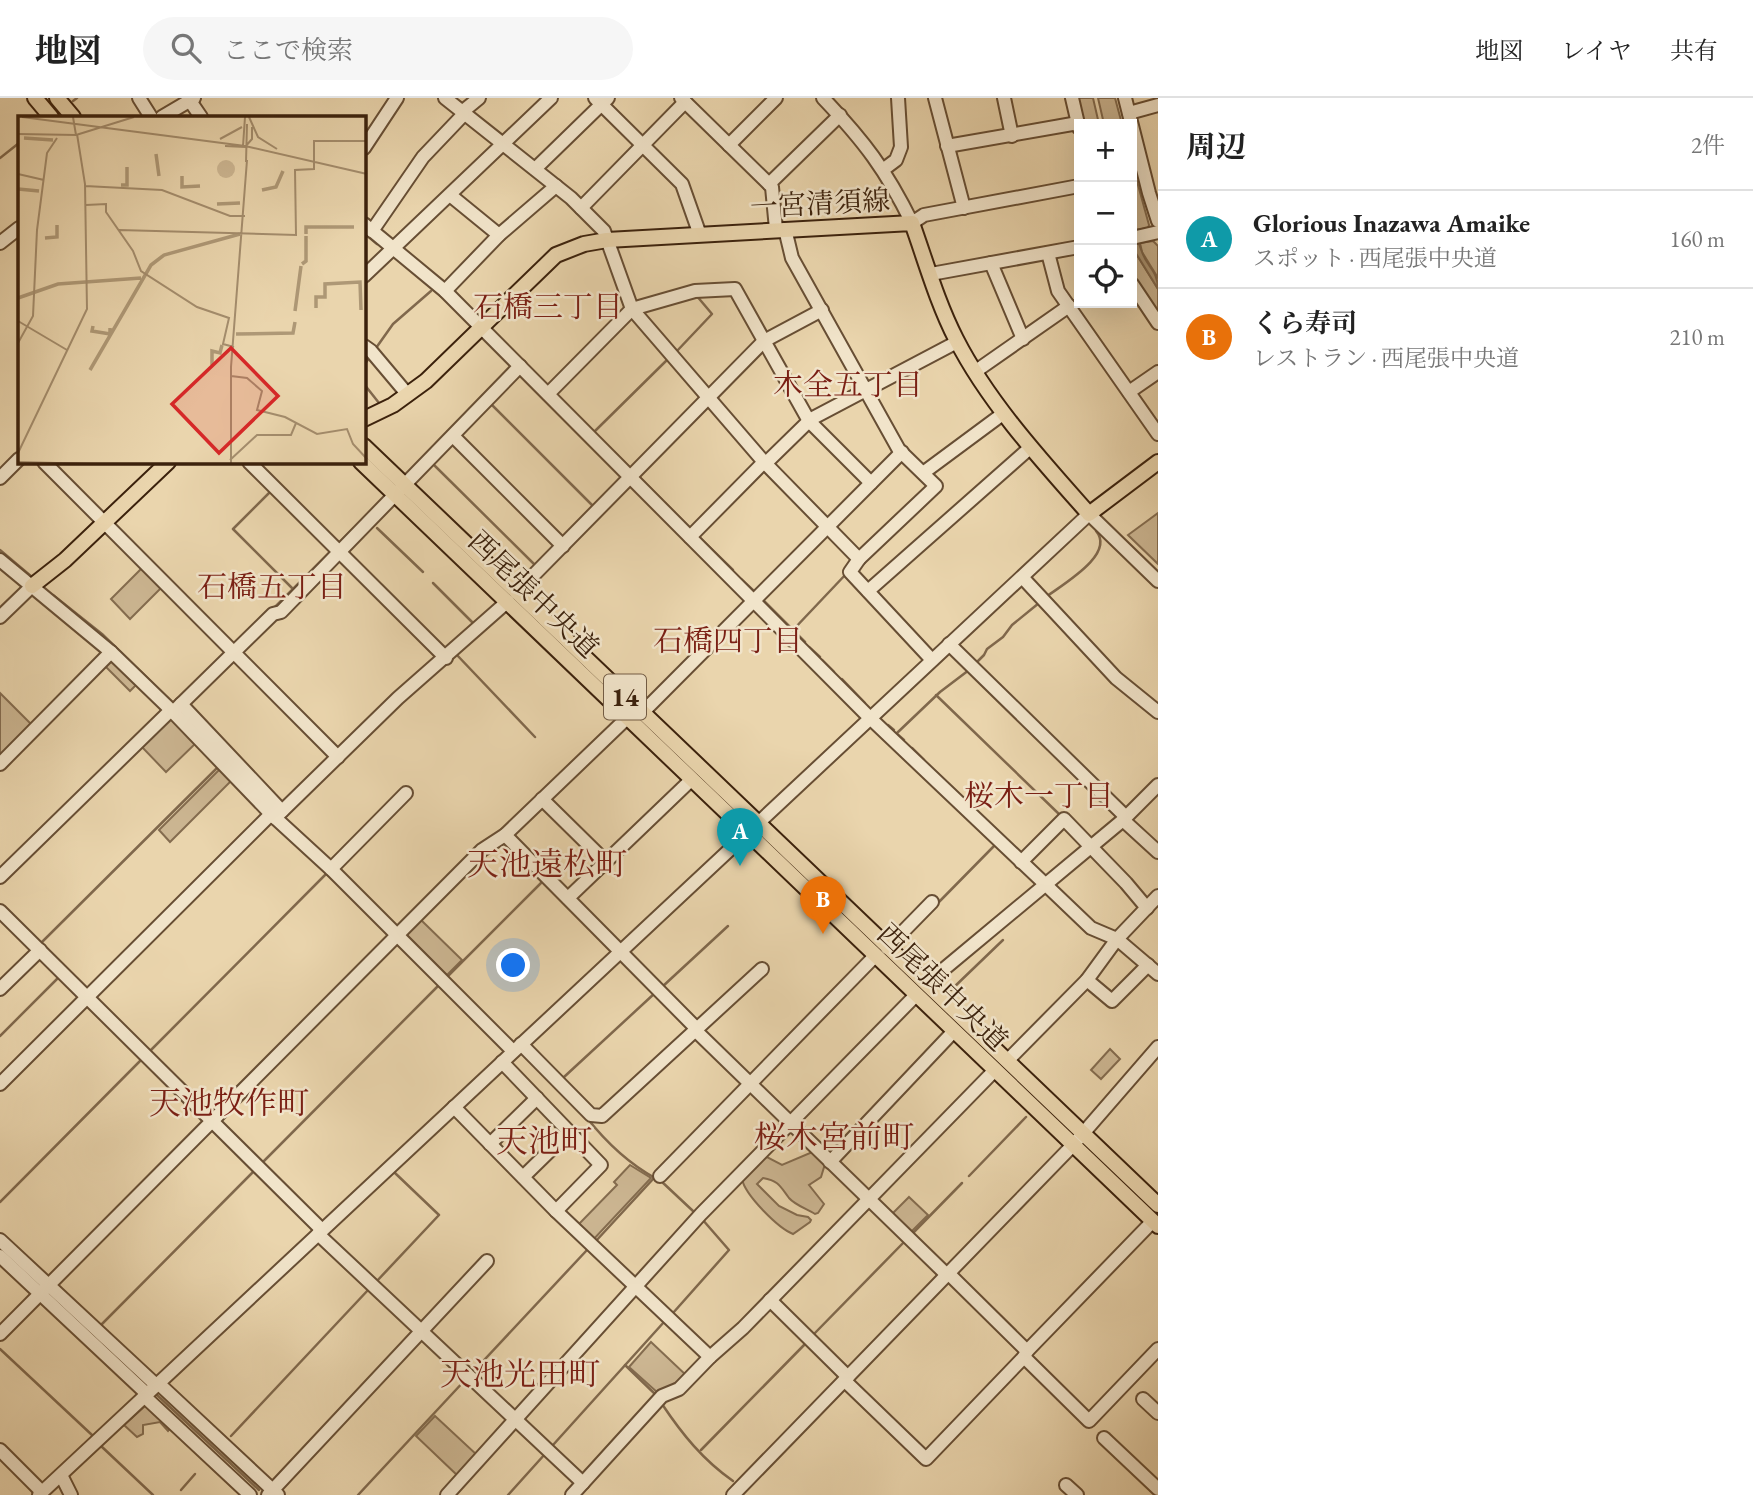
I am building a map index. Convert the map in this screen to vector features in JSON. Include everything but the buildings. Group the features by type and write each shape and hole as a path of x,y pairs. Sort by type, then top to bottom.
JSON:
{"main road":[{"path":"35,98 50,116"},
{"path":"58,98 72,116"},
{"name":"一宮清須線","path":"366,418 408,396 556,255 584,244 607,240 912,223 957,342 1004,413 1088,514"},
{"name":"西尾張中央道","path":"366,448 400,490 512,598 627,718 746,833 921,990 1007,1060 1155,1224"},
{"path":"1088,514 1158,462"},
{"path":"32,586 65,560 166,464"},
{"name":"西尾張中央道","path":"364,464 400,490"},
{"name":"西尾張中央道","path":"512,598 642,713 758,822 881,952"},
{"name":"西尾張中央道","path":"921,990 954,1031 995,1070 1158,1204"}],"street":[{"path":"139,98 150,116"},
{"path":"366,145 397,98"},
{"path":"445,98 556,186 604,231 632,309 764,463 859,559"},
{"path":"479,98 423,157 368,227 445,291 870,718 1091,928 1117,939 1154,968 1112,1001 1087,980"},
{"path":"366,274 551,98"},
{"path":"729,145 776,98"},
{"path":"824,98 860,136 884,169 912,223 924,215 1074,187"},
{"path":"884,169 896,160 901,148 898,98"},
{"path":"935,98 964,208"},
{"path":"1004,98 1012,136"},
{"path":"1072,98 1077,119"},
{"path":"1125,98 1158,221"},
{"path":"164,116 190,99 200,116"},
{"path":"535,170 602,100 682,184 700,235"},
{"path":"581,208 683,100 772,187 780,229 792,258 902,452 936,486 859,559 850,572 932,660"},
{"path":"1129,113 1158,105"},
{"path":"769,184 840,115"},
{"path":"947,146 1074,126"},
{"path":"445,291 499,235 556,186"},
{"path":"450,195 499,235"},
{"path":"0,243 17,235"},
{"path":"931,274 1074,248"},
{"path":"1048,253 1058,291 1158,434"},
{"path":"991,263 1023,339"},
{"path":"548,394 632,309 695,291 734,289 808,421 871,483"},
{"path":"1137,292 1158,323"},
{"path":"976,372 1069,306"},
{"path":"0,1084 398,698 512,598 764,341 822,310"},
{"path":"690,537 808,421 957,342"},
{"path":"366,347 408,396"},
{"path":"0,877 273,614 281,612 520,366"},
{"path":"1129,392 1158,372"},
{"path":"923,473 1004,413"},
{"path":"453,436 563,545"},
{"path":"868,591 1031,447"},
{"path":"642,713 902,452"},
{"path":"0,478 18,460"},
{"path":"46,464 338,757"},
{"path":"251,464 446,658"},
{"path":"0,1450 41,1493 1088,514 1158,581"},
{"path":"0,560 175,709 397,936 591,1115 602,1116 762,970"},
{"path":"1021,577 1116,678 1158,712"},
{"path":"0,617 32,586"},
{"path":"949,644 1158,852"},
{"path":"0,764 111,652"},
{"path":"0,1334 482,850 505,835 627,718"},
{"path":"569,898 691,780"},
{"path":"447,1495 634,1286 921,990 1124,819 1158,785"},
{"path":"331,869 406,793"},
{"path":"542,799 606,862"},
{"path":"1021,862 1064,819 1147,908"},
{"path":"505,835 750,1084 948,1274 1089,1421 1158,1349"},
{"path":"1007,1060 1087,980 1117,939 1158,896"},
{"path":"660,1176 932,902"},
{"path":"0,911 320,1232 583,1483"},
{"path":"0,989 40,950"},
{"path":"830,1162 954,1031"},
{"path":"733,1495 1078,1140 1158,1047"},
{"path":"502,1062 601,1165 556,1211"},
{"path":"572,1495 662,1396 679,1389 743,1328 995,1070"},
{"path":"490,1144 537,1098"},
{"path":"454,1107 556,1211 710,1357"},
{"path":"523,1177 569,1132"},
{"path":"770,1300 926,1459 1025,1354 1155,1224"},
{"path":"0,1240 45,1290 151,1389 273,1493 487,1261"},
{"path":"0,1256 45,1290"},
{"path":"151,1389 250,1495"},
{"path":"1143,1399 1158,1413"},
{"path":"1104,1438 1158,1489"},
{"path":"61,1475 71,1495"},
{"path":"1066,1485 1077,1495"}],"shaded area":[{"path":"1077,98 1093,98 1098,119 1082,119"},
{"path":"1098,98 1115,98 1121,119 1103,119"},
{"path":"1137,181 1149,225 1148,228 1137,230"},
{"path":"1137,237 1144,257 1154,273 1158,289 1137,255"},
{"path":"1153,241 1158,246 1158,278 1142,252 1140,243"},
{"path":"1137,255 1158,289 1158,317 1137,286"},
{"path":"1158,513 1158,564 1128,535"},
{"path":"144,566 164,585 130,619 111,599"},
{"path":"110,661 116,662 138,683 130,691 105,666"},
{"path":"0,693 33,726 0,759"},
{"path":"169,718 176,718 197,742 166,772 141,746"},
{"path":"221,768 232,780 170,842 159,830"},
{"path":"420,919 462,960 447,975 406,934"},
{"path":"1110,1049 1120,1059 1101,1079 1091,1070"},
{"path":"815,1153 825,1164 821,1177 809,1185 824,1204 818,1213 794,1203 773,1181 763,1178 757,1184 779,1206 811,1220 793,1234 763,1210 749,1194 742,1179 763,1158 767,1157 782,1165"},
{"path":"630,1165 651,1178 592,1241 577,1226 617,1185 614,1182"},
{"path":"909,1197 928,1215 909,1234 890,1216"},
{"path":"651,1342 687,1376 658,1393 629,1367"},
{"path":"145,1406 151,1406 172,1426 168,1431 160,1422 143,1425 143,1434 137,1437 124,1425"},
{"path":"435,1416 477,1455 458,1476 416,1436"}],"waterway":[{"path":"73,101 77,98"},
{"path":"0,158 18,144"},
{"path":"366,235 377,244"},
{"path":"376,348 393,324 431,291"},
{"path":"676,352 712,314 696,295"},
{"path":"517,355 526,363"},
{"path":"366,362 370,357"},
{"path":"594,432 669,358"},
{"path":"366,387 379,403"},
{"path":"489,402 593,506"},
{"path":"614,452 630,468"},
{"path":"433,464 535,565"},
{"path":"637,475 662,500"},
{"path":"272,490 233,529 293,589"},
{"path":"665,503 691,529"},
{"path":"340,542 354,528"},
{"path":"377,528 423,572"},
{"path":"1046,597 1093,559 1099,549 1100,540 1096,531"},
{"path":"697,535 733,570"},
{"path":"0,550 32,577"},
{"path":"273,609 330,552"},
{"path":"793,630 847,573"},
{"path":"741,579 755,592"},
{"path":"433,583 475,625"},
{"path":"53,595 102,634 175,705"},
{"path":"763,600 805,642"},
{"path":"976,663 1012,625 1039,603"},
{"path":"809,647 820,657"},
{"path":"456,654 535,737"},
{"path":"822,660 834,672"},
{"path":"897,733 940,692 969,670"},
{"path":"842,679 865,703"},
{"path":"936,695 1060,815"},
{"path":"888,725 894,730"},
{"path":"896,733 904,740"},
{"path":"912,748 924,760"},
{"path":"41,943 218,767"},
{"path":"936,772 966,801"},
{"path":"936,905 995,845"},
{"path":"149,1052 327,873"},
{"path":"447,977 543,881"},
{"path":"662,987 728,926"},
{"path":"951,990 1003,940"},
{"path":"897,966 995,1059"},
{"path":"0,1036 60,976"},
{"path":"261,1164 439,985"},
{"path":"564,1077 655,993"},
{"path":"0,1202 142,1059"},
{"path":"969,1176 1026,1117"},
{"path":"587,1118 618,1151 655,1178"},
{"path":"101,1325 255,1170"},
{"path":"376,1282 439,1215 395,1173"},
{"path":"595,1242 654,1178"},
{"path":"661,1181 693,1211"},
{"path":"911,1235 962,1183"},
{"path":"1130,1189 1158,1216"},
{"path":"673,1313 729,1250 702,1219"},
{"path":"813,1335 906,1240"},
{"path":"472,1373 587,1250"},
{"path":"231,1436 369,1289"},
{"path":"553,1445 664,1322"},
{"path":"96,1338 146,1385"},
{"path":"701,1450 807,1342"},
{"path":"0,1349 92,1435"},
{"path":"625,1365 655,1394"},
{"path":"358,1495 466,1379"},
{"path":"686,1390 696,1380"},
{"path":"157,1395 259,1490"},
{"path":"662,1404 694,1446 733,1481"},
{"path":"101,1446 153,1495"},
{"path":"508,1495 545,1454"},
{"path":"181,1490 195,1474"}],"place":[{"name":"Glorious Inazawa Amaike","path":"740,866"},
{"name":"くら寿司","path":"823,934"}],"district":[{"name":"石橋三丁目","path":"548,306"},
{"name":"木全五丁目","path":"848,384"},
{"name":"石橋五丁目","path":"272,586"},
{"name":"石橋四丁目","path":"728,640"},
{"name":"桜木一丁目","path":"1039,795"},
{"name":"天池遠松町","path":"547,864"},
{"name":"天池牧作町","path":"229,1103"},
{"name":"桜木宮前町","path":"834,1137"},
{"name":"天池町","path":"544,1141"},
{"name":"天池光田町","path":"520,1374"}]}
